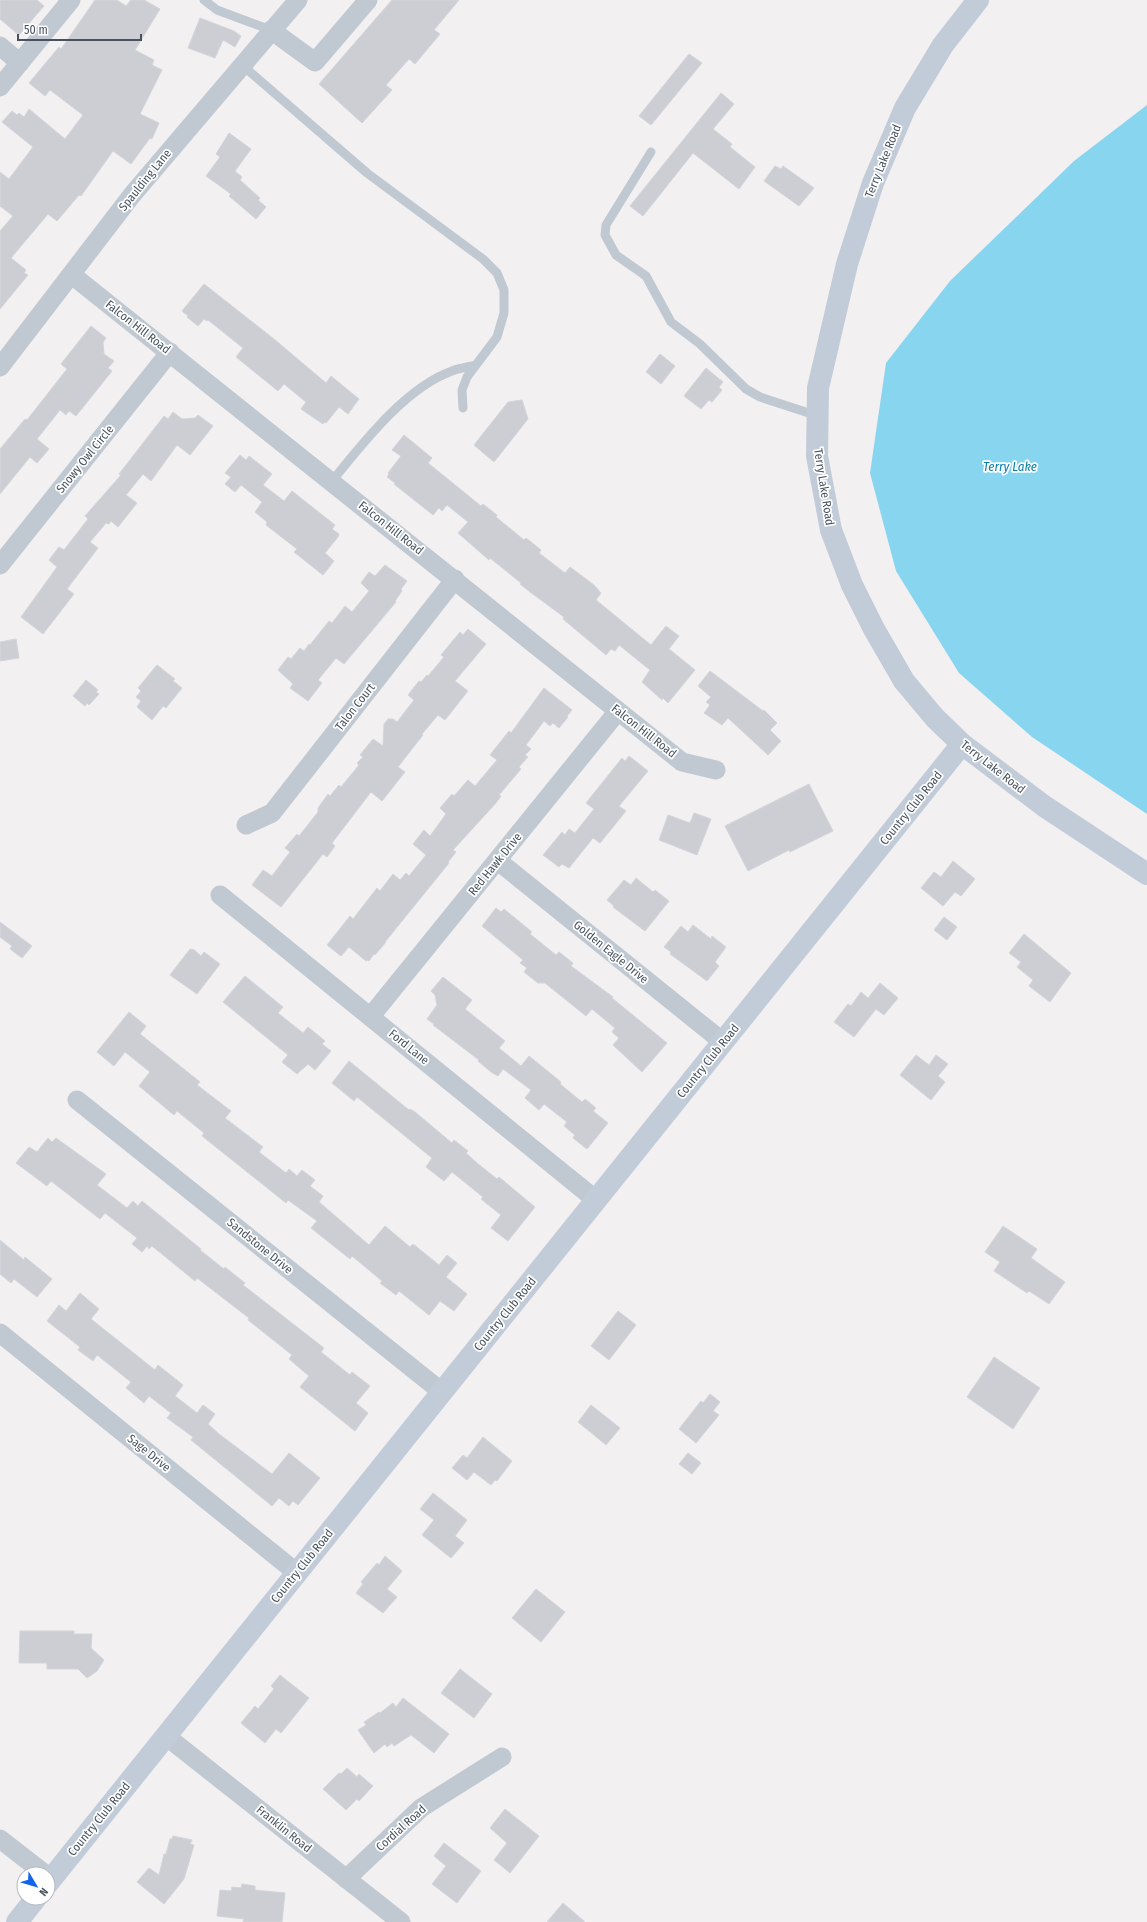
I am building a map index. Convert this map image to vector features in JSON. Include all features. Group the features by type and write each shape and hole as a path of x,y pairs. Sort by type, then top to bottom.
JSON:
{"street":[{"path":"0,87 71,0"},
{"name":"Spaulding Lane","path":"0,367 132,195 298,0"},
{"path":"271,30 315,62 368,0"},
{"name":"Terry Lake Road","path":"978,0 944,45 905,108 873,182 847,264 818,388 817,456 831,530 852,585 874,629 904,681 935,718 962,744 1044,806 1147,874"},
{"path":"0,46 20,62"},
{"name":"Falcon Hill Road","path":"72,275 455,579 618,712 682,762 716,770"},
{"name":"Snowy Owl Circle","path":"0,566 170,352"},
{"name":"Talon Court","path":"246,825 272,813 455,579"},
{"name":"Red Hawk Drive","path":"371,1016 618,712"},
{"name":"Country Club Road","path":"56,1868 166,1736 962,744"},
{"name":"Golden Eagle Drive","path":"498,861 723,1042"},
{"name":"Ford Lane","path":"220,896 371,1016 596,1200"},
{"name":"Sandstone Drive","path":"78,1100 442,1392"},
{"name":"Sage Drive","path":"0,1333 297,1573"},
{"name":"Franklin Road","path":"166,1736 401,1922"},
{"name":"Cordial Road","path":"346,1879 421,1808 502,1757"},
{"path":"0,1839 33,1866"},
{"path":"17,1922 30,1906"}],"lane":[{"path":"204,0 217,10 271,30"},
{"path":"242,65 368,173 483,258 497,273 504,290 504,313 497,337 467,377 462,390 463,408"},
{"path":"651,152 606,225 605,234 616,255 646,276 672,322 700,344 746,389 760,397 818,416"},
{"path":"332,481 371,433 398,407 425,385 452,371 476,366"}],"water":[{"name":"Terry Lake","path":"1147,105 1147,814 1032,737 959,673 896,571 870,473 886,363 950,281 1074,161"}],"building":[{"path":"0,0 37,0 44,6 19,35 0,19"},
{"path":"95,0 117,0 126,6 131,0 144,0 160,9 135,50 154,60 152,65 162,70 140,114 159,123 152,139 150,138 131,164 113,151 81,196 79,195 57,221 48,214 11,258 26,270 24,273 28,275 0,309 0,231 13,216 0,206 0,172 9,179 33,147 2,122 12,111 17,115 19,113 24,117 29,109 65,139 83,115 50,90 45,96 29,83 59,47 61,49"},
{"path":"392,0 459,0 434,30 440,34 415,64 409,59 386,85 392,90 362,123 319,84"},
{"path":"200,18 234,31 241,36 235,47 223,40 215,58 188,48"},
{"path":"689,54 702,63 651,125 639,116"},
{"path":"721,93 734,104 713,129 732,144 730,147 755,167 739,189 693,153 643,216 630,206"},
{"path":"229,133 251,149 235,171 242,177 240,180 260,198 258,200 266,207 256,219 229,196 231,194 206,176 220,157 216,154"},
{"path":"775,166 781,169 783,166 814,188 799,206 764,181"},
{"path":"204,284 274,339 326,383 331,376 359,399 348,414 339,407 326,423 324,422 323,424 301,409 306,402 284,384 278,391 236,357 243,348 208,320 207,321 204,319 198,326 187,317 188,316 182,311"},
{"path":"91,326 106,338 103,342 104,354 114,361 108,368 112,371 76,416 69,411 66,415 60,410 37,439 49,449 37,463 30,457 0,494 0,449 25,419 27,420 67,369 61,364"},
{"path":"660,354 675,366 661,384 646,372"},
{"path":"706,368 723,382 719,387 722,390 712,402 709,400 701,409 684,396"},
{"path":"522,400 528,419 494,462 474,445 508,402"},
{"path":"173,412 182,419 195,418 198,415 213,426 190,455 177,445 151,481 143,474 126,495 137,503 118,527 111,521 109,524 106,523 90,542 98,548 67,589 74,594 43,634 21,617 57,567 49,560 59,547 64,550 88,519 85,516 121,475 119,474 164,416 168,419"},
{"path":"404,435 432,458 428,463 481,506 483,504 497,515 496,517 524,540 526,538 541,550 539,553 565,573 570,567 594,585 601,593 596,600 651,645 666,626 679,636 669,649 695,670 668,703 663,698 662,700 642,682 650,670 619,645 615,651 611,649 606,655 563,619 564,617 530,592 490,558 489,560 458,533 468,522 447,505 442,511 439,508 433,515 387,477 389,474 388,473 401,456 392,450"},
{"path":"240,455 246,460 249,456 272,474 263,485 284,501 292,491 335,525 332,529 339,534 338,537 325,553 334,561 323,575 294,552 297,549 266,525 267,522 255,512 262,502 241,485 235,492 225,484 231,477 225,473"},
{"path":"385,565 407,581 401,589 402,591 395,601 396,602 344,664 336,658 318,680 322,683 308,701 290,688 293,684 278,670 288,657 291,659 300,648 304,651 329,621 332,623 345,606 352,612 369,591 361,583 369,572 375,576"},
{"path":"468,629 486,644 455,681 468,691 445,720 438,715 422,734 423,735 398,767 405,772 382,801 371,792 332,843 335,846 327,857 323,854 281,907 252,885 263,870 272,876 290,852 285,848 297,834 299,836 318,812 318,808 328,794 330,796 339,785 341,787 359,765 357,763 363,757 360,755 373,739 383,746 384,724 388,719 393,719 397,722 414,700 408,695 419,681 421,682 427,675 428,676 444,657 441,655 460,632 463,635"},
{"path":"16,639 19,658 0,661 0,642"},
{"path":"157,665 175,679 173,681 182,688 166,708 163,706 152,720 137,707 141,701 136,697 141,691 138,688"},
{"path":"710,671 763,711 764,710 777,723 770,730 781,741 768,755 728,718 722,725 704,713 710,705 706,702 711,697 698,686"},
{"path":"86,680 98,690 96,692 99,694 89,705 87,703 85,706 73,696"},
{"path":"544,688 572,710 567,716 568,717 559,728 553,723 550,726 544,721 526,745 531,749 525,755 528,757 519,767 521,769 499,795 501,796 496,803 453,850 456,852 448,862 449,863 386,942 369,961 366,961 349,947 341,956 327,945 350,916 353,919 377,888 380,891 393,874 400,880 406,873 409,876 426,855 413,844 424,830 430,836 446,814 440,808 452,794 454,796 468,780 475,786 497,760 490,755 509,731 511,733"},
{"path":"629,756 648,771 619,806 626,811 600,843 593,838 569,868 562,864 559,867 543,855 562,832 565,835 569,829 575,833 594,809 586,803 622,758 625,761"},
{"path":"809,784 833,831 790,852 789,850 748,871 725,826"},
{"path":"694,813 711,819 697,855 659,840 668,815 690,823"},
{"path":"953,861 975,879 961,896 955,892 943,906 921,888 934,872 941,877"},
{"path":"636,878 653,892 655,890 669,901 645,931 613,907 614,906 607,900 624,880 631,885"},
{"path":"496,908 501,912 504,909 532,932 530,934 556,955 559,952 573,963 571,966 613,997 612,998 667,1043 642,1072 613,1045 619,1038 612,1032 615,1028 592,1009 586,1016 545,983 538,983 524,972 527,968 520,963 523,960 482,926"},
{"path":"944,917 957,927 947,940 934,930"},
{"path":"0,922 32,946 22,958 10,949 12,946 0,937"},
{"path":"693,925 711,939 712,936 726,947 715,962 719,966 707,981 670,954 671,952 664,947 681,926 688,932"},
{"path":"1024,934 1071,973 1050,1002 1029,986 1033,980 1017,967 1021,962 1009,953"},
{"path":"190,949 193,949 201,956 204,952 220,964 197,994 170,975"},
{"path":"245,976 283,1007 278,1013 303,1033 308,1027 325,1041 322,1044 331,1051 315,1070 308,1064 297,1074 282,1062 288,1055 223,1002"},
{"path":"443,977 472,1000 465,1009 505,1041 499,1048 521,1066 529,1056 561,1082 560,1084 582,1102 585,1099 596,1108 593,1111 608,1123 587,1149 573,1138 575,1135 564,1126 567,1122 544,1104 539,1110 525,1098 531,1090 503,1069 498,1076 491,1072 478,1061 479,1060 427,1019 437,1005 435,995 431,991"},
{"path":"880,983 898,998 884,1015 876,1009 854,1037 834,1022 848,1004 851,1006 861,992 868,998"},
{"path":"129,1012 146,1026 140,1034 200,1082 197,1085 231,1111 225,1118 263,1147 259,1152 286,1173 289,1169 297,1176 302,1170 315,1180 310,1186 323,1196 319,1202 369,1245 385,1226 410,1247 413,1244 439,1265 447,1255 457,1263 446,1277 467,1294 454,1311 440,1301 429,1315 399,1291 396,1295 380,1283 382,1281 352,1256 350,1259 311,1228 317,1221 288,1200 286,1203 202,1136 204,1133 177,1111 174,1115 139,1086 150,1072 125,1052 114,1066 97,1052"},
{"path":"916,1055 929,1065 936,1055 948,1064 938,1076 945,1082 931,1100 900,1075"},
{"path":"349,1061 409,1110 410,1109 415,1112 452,1143 454,1140 468,1151 466,1153 477,1163 497,1179 499,1177 535,1207 508,1241 491,1228 501,1215 481,1199 483,1197 452,1172 444,1181 426,1167 432,1158 357,1097 354,1101 332,1083"},
{"path":"48,1138 52,1142 56,1138 106,1174 97,1185 127,1208 133,1201 138,1206 142,1201 201,1249 200,1250 245,1283 243,1285 324,1348 321,1352 350,1375 352,1372 370,1386 356,1403 368,1413 355,1431 300,1387 309,1376 289,1359 292,1355 248,1320 249,1318 197,1278 195,1281 152,1246 149,1249 147,1246 142,1252 132,1244 137,1238 105,1213 100,1219 51,1181 47,1186 16,1163 29,1147 37,1152"},
{"path":"1003,1226 1037,1249 1031,1258 1065,1282 1049,1304 1029,1291 1027,1293 994,1271 1000,1262 985,1252"},
{"path":"0,1240 24,1260 25,1257 52,1279 37,1297 14,1279 11,1283 0,1274"},
{"path":"80,1293 99,1309 91,1319 155,1370 158,1365 183,1385 175,1396 197,1413 203,1405 215,1414 208,1424 219,1434 272,1474 289,1453 320,1478 298,1505 293,1501 289,1506 279,1498 272,1506 191,1440 193,1437 167,1418 171,1413 149,1396 144,1403 126,1388 131,1382 97,1355 93,1361 78,1350 80,1347 47,1321 59,1305 66,1311"},
{"path":"618,1311 636,1325 609,1360 591,1346"},
{"path":"994,1357 1040,1388 1013,1429 967,1397"},
{"path":"710,1394 720,1402 713,1411 719,1415 696,1443 679,1429 701,1401 703,1403"},
{"path":"591,1405 620,1428 606,1445 578,1422"},
{"path":"483,1437 512,1461 497,1481 495,1480 491,1485 474,1472 467,1480 452,1468 463,1455 467,1458"},
{"path":"688,1453 701,1463 692,1474 679,1464"},
{"path":"433,1493 467,1520 455,1536 464,1543 451,1558 422,1535 434,1520 420,1509"},
{"path":"385,1556 402,1571 387,1589 397,1597 383,1613 356,1593 363,1584 361,1582 377,1563 379,1565"},
{"path":"536,1589 565,1612 541,1642 512,1618"},
{"path":"20,1631 74,1631 74,1634 92,1634 91,1648 104,1660 97,1671 87,1678 78,1669 47,1669 47,1663 19,1663"},
{"path":"460,1669 492,1694 474,1718 441,1693"},
{"path":"280,1675 309,1698 281,1733 276,1729 265,1743 241,1723 255,1706 258,1709 274,1689 271,1686"},
{"path":"403,1698 449,1734 434,1753 411,1735 394,1746 392,1743 387,1747 385,1744 374,1753 358,1730 366,1725 364,1722 379,1712 380,1713 393,1703 396,1707"},
{"path":"347,1768 357,1777 359,1774 373,1786 359,1801 357,1799 346,1810 323,1789 339,1773 341,1774"},
{"path":"505,1809 539,1836 510,1873 494,1860 507,1843 490,1828"},
{"path":"173,1836 192,1840 190,1844 194,1845 184,1879 164,1904 137,1882 149,1868 159,1875 164,1854 166,1854 170,1839 172,1839"},
{"path":"444,1843 481,1871 457,1903 432,1884 446,1866 434,1856"},
{"path":"242,1884 255,1886 255,1890 285,1893 282,1922 243,1922 244,1919 217,1916 220,1890 231,1891 232,1887 241,1888"},
{"path":"563,1903 585,1922 547,1922"}]}
